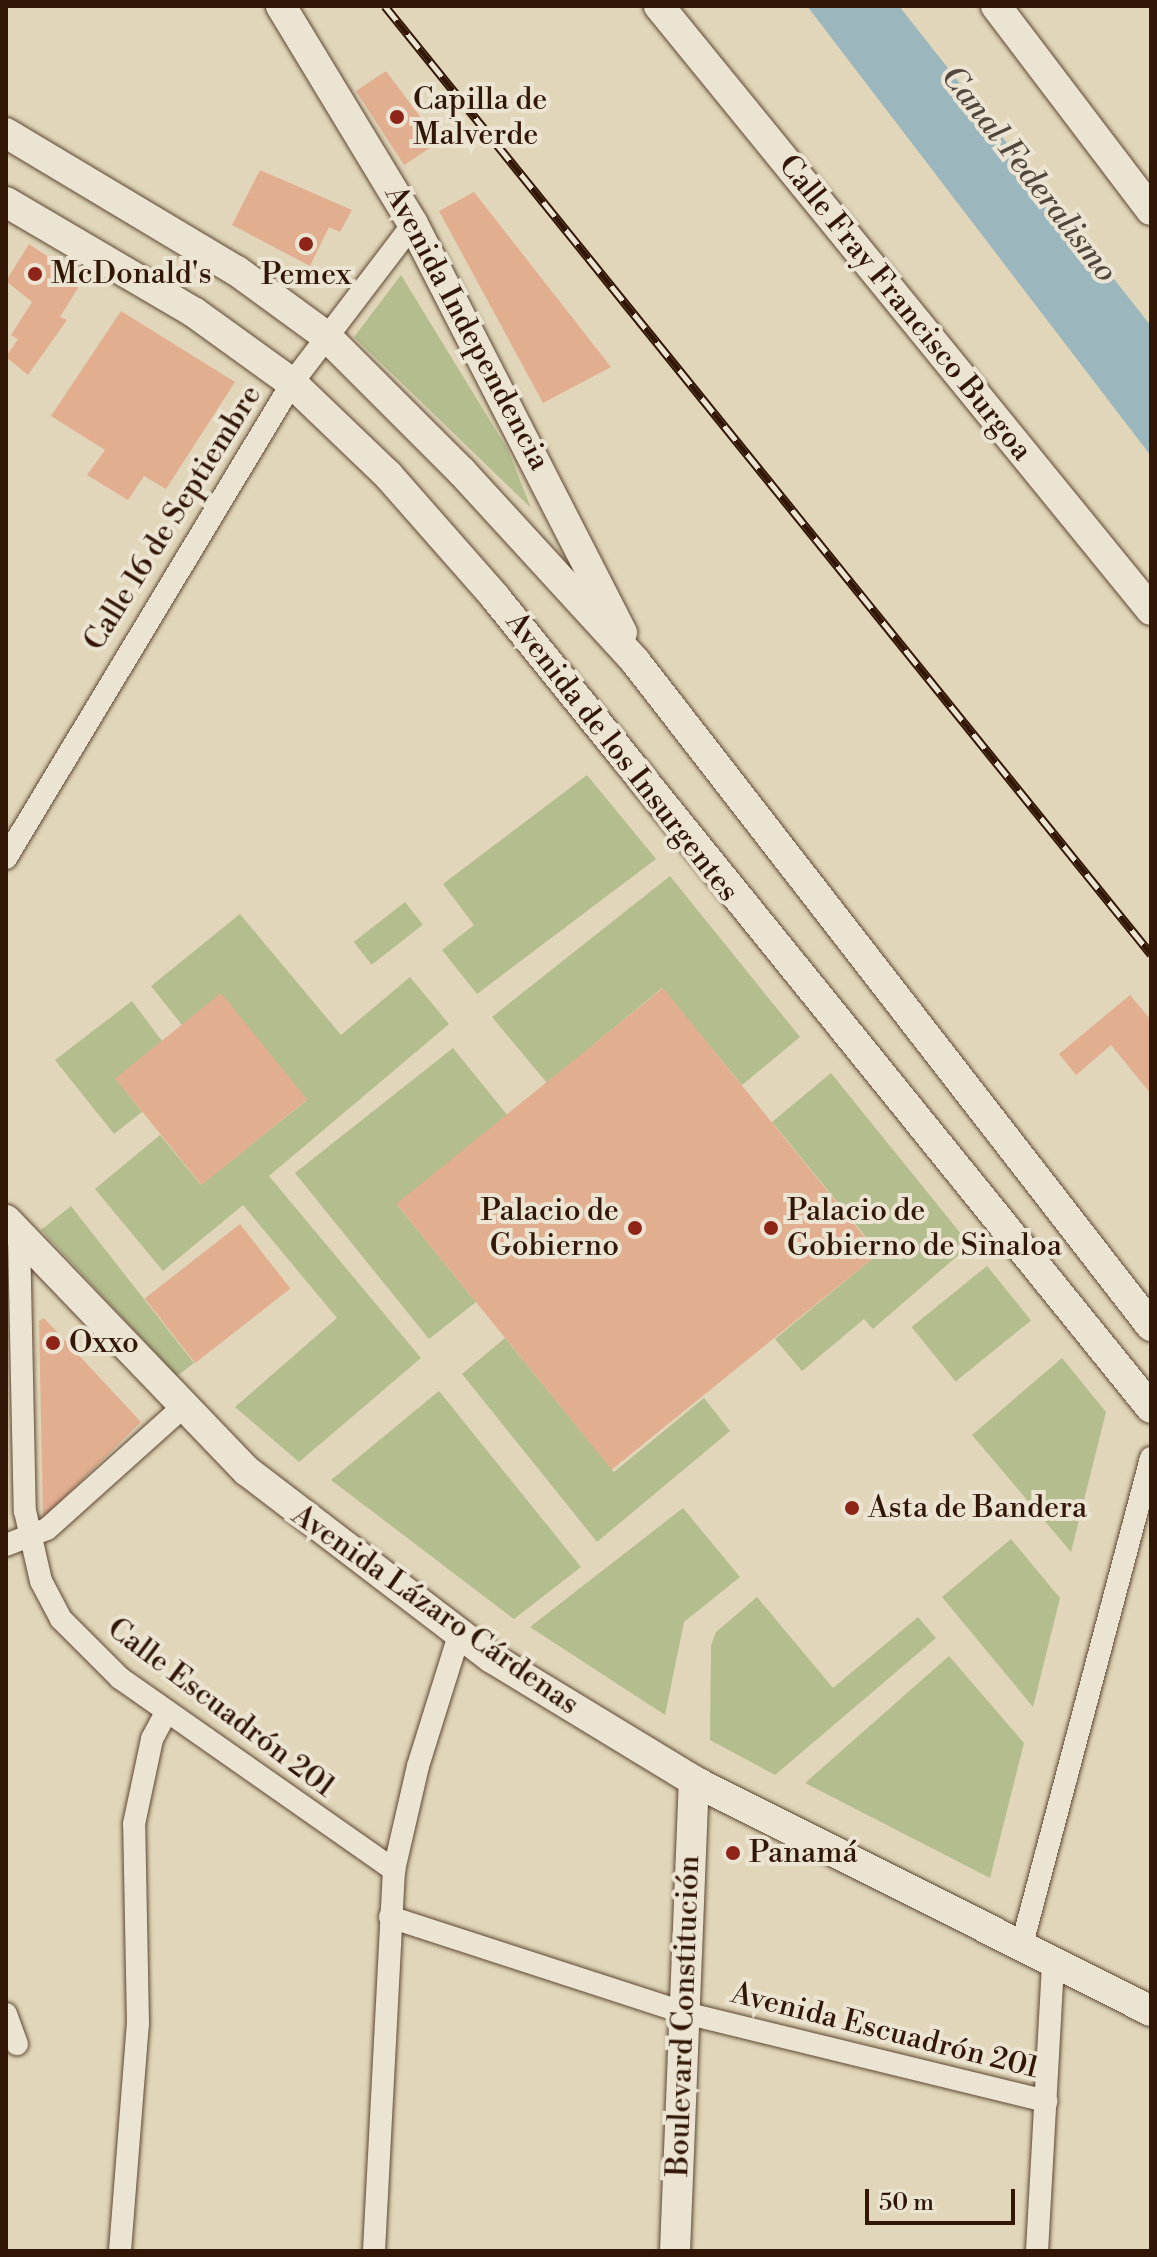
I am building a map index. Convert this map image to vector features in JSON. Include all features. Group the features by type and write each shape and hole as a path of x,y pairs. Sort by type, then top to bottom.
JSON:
{"main road":[{"name":"Avenida Independencia","path":"281,6 413,224 570,521 635,661"},
{"name":"Calle Fray Francisco Burgoa","path":"659,6 1151,610"},
{"path":"996,6 1151,210"},
{"name":"Avenida de los Insurgentes","path":"7,135 237,271 326,336 635,661 1151,1326"},
{"name":"Avenida de los Insurgentes","path":"6,202 195,313 292,383 388,475 478,578 1151,1408"},
{"name":"Avenida Lázaro Cárdenas","path":"12,1228 183,1407 284,1502 459,1635 694,1781 1151,2011"},
{"name":"Boulevard Constitución","path":"675,2251 694,1781"}],"street":[{"name":"Calle 16 de Septiembre","path":"6,858 292,383 413,224"},
{"name":"Calle Escuadrón 201","path":"12,1228 29,1541 61,1619 100,1661 166,1713 394,1870"},
{"path":"6,1545 29,1541 183,1407"},
{"path":"1021,1948 1151,1458"},
{"path":"374,2251 394,1870 418,1766 459,1635"},
{"path":"120,2251 137,2038 134,1824 152,1739 166,1713"},
{"name":"Avenida Escuadrón 201","path":"390,1917 685,2013 1046,2101"},
{"path":"1037,2251 1053,1964"},
{"path":"6,2014 17,2044"}],"green space":[{"path":"401,275 508,450 531,508 354,337"},
{"path":"587,775 656,859 477,994 442,950 474,925 443,884"},
{"path":"670,876 800,1037 742,1085 662,988 547,1083 492,1017"},
{"path":"405,902 423,925 372,965 354,942"},
{"path":"240,914 341,1035 410,977 449,1024 269,1176 421,1358 299,1462 235,1407 337,1318 243,1205 163,1271 95,1189 160,1135 201,1185 306,1101 221,994 182,1025 151,986"},
{"path":"132,1001 162,1041 116,1079 142,1112 114,1134 55,1060"},
{"path":"453,1048 508,1116 398,1206 476,1302 429,1339 295,1173"},
{"path":"831,1073 970,1245 873,1329 864,1319 802,1371 775,1339 879,1253 772,1122"},
{"path":"71,1206 194,1363 177,1376 41,1230"},
{"path":"987,1266 1031,1320 956,1381 912,1327"},
{"path":"505,1338 614,1472 704,1398 730,1431 597,1542 462,1374"},
{"path":"1062,1358 1106,1412 1071,1552 972,1435"},
{"path":"439,1391 581,1567 514,1619 331,1480"},
{"path":"683,1508 740,1577 684,1622 665,1715 530,1627"},
{"path":"1011,1539 1060,1598 1033,1707 942,1597"},
{"path":"757,1597 833,1688 918,1617 936,1638 775,1775 710,1740 711,1645 716,1632"},
{"path":"949,1656 1024,1743 990,1878 805,1783"}],"water":[{"name":"Canal Federalismo","path":"807,6 899,6 1151,326 1151,456"}],"building":[{"name":"Capilla de Malverde","path":"386,71 439,142 404,165 356,91"},
{"path":"260,170 352,210 340,232 329,227 310,266 232,225"},
{"path":"474,192 611,367 543,403 439,211"},
{"path":"29,244 83,280 60,317 67,320 28,375 6,357 18,339 11,335 32,302 6,281"},
{"path":"121,311 235,382 166,489 144,476 128,500 87,475 105,450 51,416"},
{"name":"Palacio de Gobierno de Sinaloa","path":"663,988 878,1254 612,1470 396,1204"},
{"path":"221,993 307,1099 202,1185 115,1079"},
{"path":"1130,995 1151,1020 1151,1094 1111,1045 1076,1075 1059,1054"},
{"path":"240,1224 290,1289 195,1363 145,1298"},
{"path":"44,1318 141,1422 43,1518 39,1321"}],"railway":[{"path":"385,6 1151,954"}],"place":[{"name":"Capilla de Malverde","path":"397,117"},
{"name":"Pemex","path":"306,244"},
{"name":"McDonald's","path":"35,274"},
{"name":"Palacio de Gobierno","path":"635,1228"},
{"name":"Palacio de Gobierno de Sinaloa","path":"771,1228"},
{"name":"Oxxo","path":"53,1343"},
{"name":"Asta de Bandera","path":"852,1508"},
{"name":"Panamá","path":"733,1853"}]}
